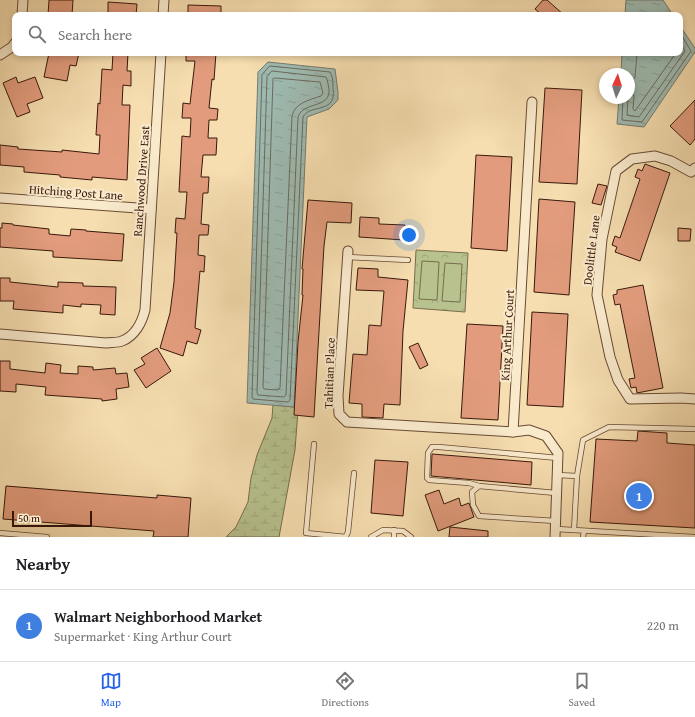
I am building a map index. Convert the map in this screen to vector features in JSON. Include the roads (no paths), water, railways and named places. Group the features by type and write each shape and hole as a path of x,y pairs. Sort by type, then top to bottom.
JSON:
{"street":[{"path":"22,12 23,0"},
{"path":"163,12 164,0"},
{"path":"0,55 12,47"},
{"name":"Ranchwood Drive East","path":"0,334 106,342 122,341 132,334 142,322 145,310 161,56"},
{"name":"King Arthur Court","path":"513,432 532,102"},
{"name":"Doolittle Lane","path":"695,168 691,172 671,160 655,156 632,159 616,171 602,239 597,295 610,357 618,380 630,399 695,399"},
{"name":"Hitching Post Lane","path":"0,198 151,209"},
{"name":"Tahitian Place","path":"347,254 338,396 339,414 348,422 513,432"},
{"path":"513,432 529,430 546,436 558,454 556,529"}],"lane":[{"path":"347,254 408,260"},
{"path":"574,530 577,476 583,440 609,427 695,429"},
{"path":"314,444 306,533 346,537 348,532 354,473"},
{"path":"556,493 429,480 427,478 428,453 432,447 439,447 558,458"},
{"path":"557,475 577,476"},
{"path":"479,486 472,492 473,505 479,516 556,529 694,537"},
{"path":"371,537 383,530 403,531 411,537"},
{"path":"394,530 394,537"},
{"path":"583,537 584,531"},
{"path":"0,533 46,537"}],"water":[{"path":"626,0 663,0 671,12 625,12"},
{"path":"683,30 695,48 695,52 644,127 617,124 619,104 635,104 635,68 621,68 622,56 683,56"},
{"path":"268,62 335,69 338,92 338,100 329,109 307,117 294,407 247,403 258,72"}],"place":[{"name":"Walmart Neighborhood Market","path":"639,496"}]}
